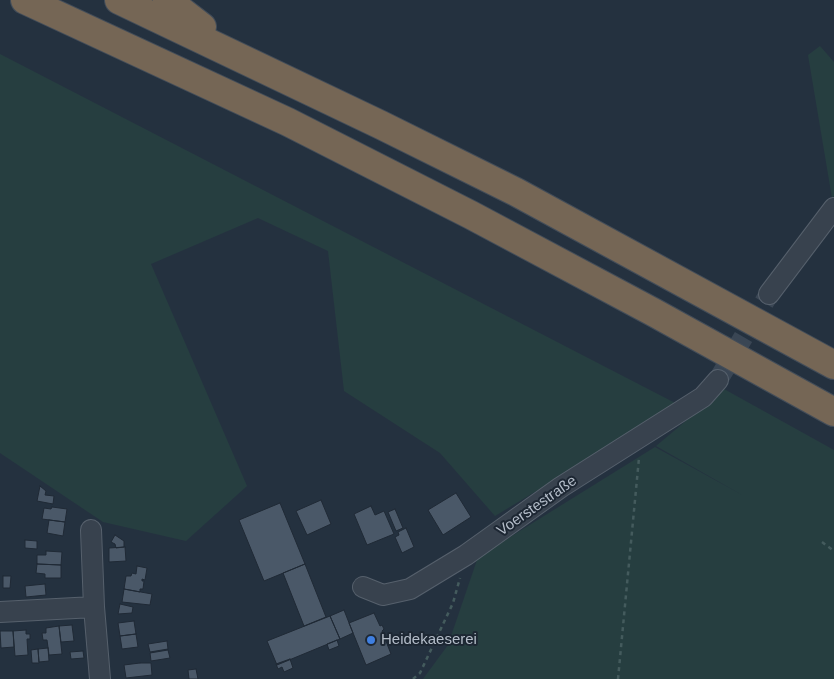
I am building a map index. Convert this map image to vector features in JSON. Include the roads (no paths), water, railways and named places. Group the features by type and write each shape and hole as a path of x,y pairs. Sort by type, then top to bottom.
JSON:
{"highway":[{"path":"25,0 279,118 463,210 834,412"},
{"path":"119,0 516,192 834,364"},
{"path":"167,0 243,59"}],"street":[{"path":"769,294 834,208"},
{"name":"Voerstestraße","path":"363,587 383,595 410,588 466,555 561,488 702,397 718,380"},
{"path":"91,530 94,607 100,679"},
{"path":"0,612 94,607"}],"tunnel":[{"path":"718,380 769,294"}],"place":[{"name":"Heidekaeserei","path":"371,640"}]}
